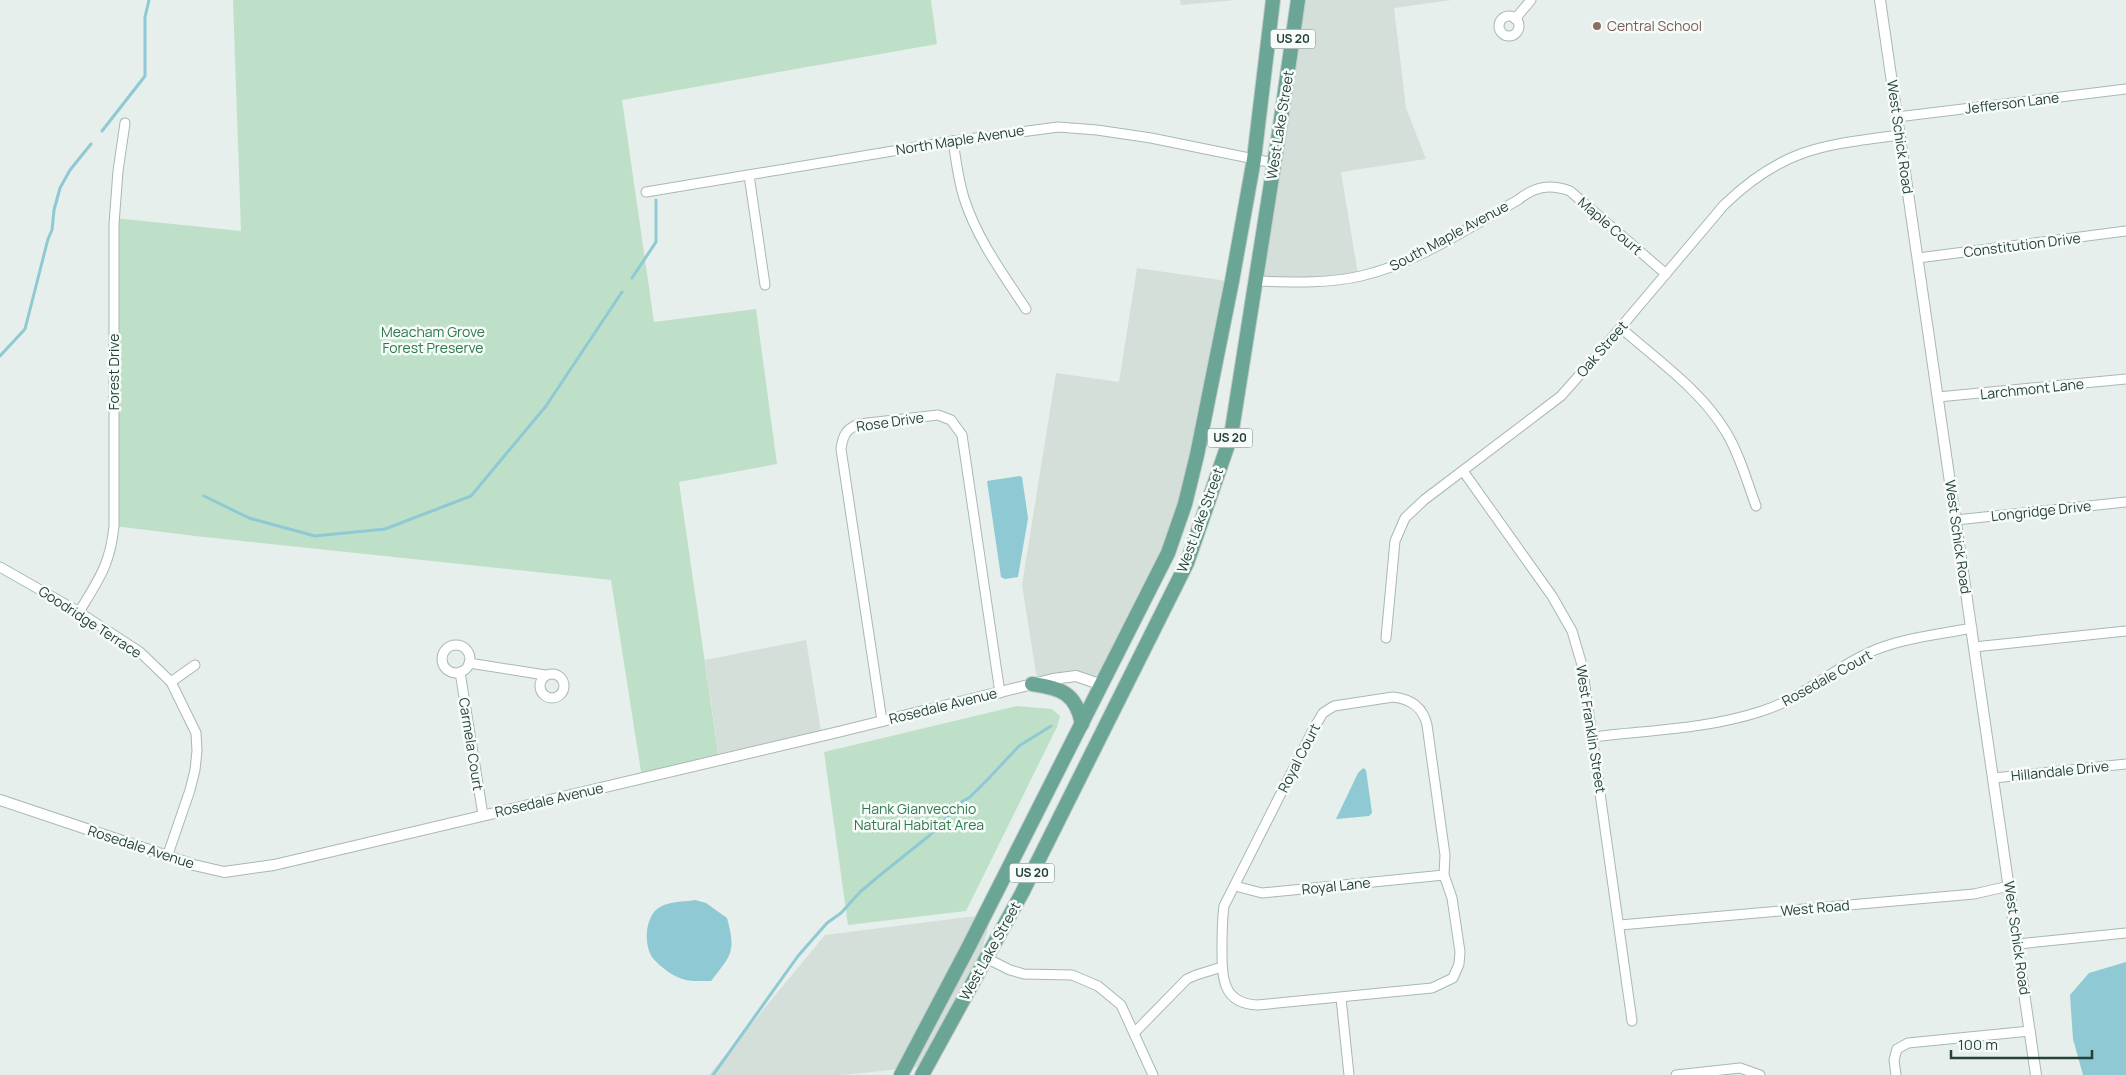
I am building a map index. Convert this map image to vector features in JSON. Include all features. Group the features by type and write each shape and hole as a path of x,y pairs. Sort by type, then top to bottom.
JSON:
{"main road":[{"name":"West Lake Street","path":"901,1075 968,948 1168,553 1185,504 1197,454 1254,159 1273,0"},
{"name":"West Lake Street","path":"922,1075 1022,893 1187,563 1231,436 1298,0"},
{"path":"1032,684 1058,689 1070,696 1079,711 1082,724"},
{"path":"1102,685 1120,694"}],"street":[{"path":"1515,19 1531,0"},
{"name":"West Schick Road","path":"1880,0 2036,1075"},
{"name":"Jefferson Lane","path":"1897,117 2126,89"},
{"name":"Forest Drive","path":"79,612 105,569 112,548 114,526 114,224 118,171 126,123"},
{"name":"North Maple Avenue","path":"646,192 1037,128 1073,127 1151,138 1274,163"},
{"name":"Oak Street","path":"1386,638 1393,551 1405,518 1424,500 1561,396 1724,206 1742,188 1765,171 1788,158 1814,148 1900,135"},
{"path":"953,141 958,177 972,220 987,248 1026,310"},
{"path":"750,175 765,285"},
{"name":"Maple Court","path":"1551,186 1570,191 1666,274"},
{"name":"South Maple Avenue","path":"1255,281 1333,281 1383,270 1426,251 1534,190 1551,186"},
{"name":"Constitution Drive","path":"1918,258 2126,232"},
{"path":"1621,328 1688,387 1717,418 1738,455 1756,506"},
{"name":"Larchmont Lane","path":"1938,397 2126,379"},
{"name":"Rose Drive","path":"882,721 841,449 842,437 848,428 859,424 938,415 950,420 962,435 1000,693"},
{"name":"West Franklin Street","path":"1462,471 1564,614 1578,646 1593,737 1632,1021"},
{"name":"Longridge Drive","path":"1956,520 2126,502"},
{"name":"Goodridge Terrace","path":"0,567 79,612 140,652 171,682 196,733 197,750 190,790 167,857"},
{"name":"Rosedale Court","path":"1593,737 1710,723 1761,712 1798,695 1845,665 1875,650 1903,641 1972,628"},
{"path":"1974,647 2126,631"},
{"path":"455,645 463,647 469,654 469,663 460,672 451,672 444,666 442,657 447,649 455,645"},
{"path":"469,663 545,676"},
{"path":"171,682 195,665"},
{"name":"Carmela Court","path":"460,672 482,815"},
{"name":"Rosedale Avenue","path":"0,800 167,857 211,870 224,872 240,871 274,865 1053,679 1076,676 1102,685"},
{"name":"Royal Court","path":"1235,886 1323,713 1334,706 1393,697 1402,698 1418,706 1426,718 1446,855 1444,875"},
{"name":"Hillandale Drive","path":"1994,778 2126,764"},
{"path":"1235,886 1224,906 1221,921 1223,982 1233,998 1247,1004 1258,1005 1432,988 1453,978 1459,964 1460,952 1452,898 1444,875"},
{"name":"Royal Lane","path":"1235,886 1262,893 1444,875"},
{"name":"West Road","path":"1620,925 1974,894 2009,886"},
{"path":"2018,944 2126,933"},
{"path":"986,958 1010,970 1024,974 1072,976 1089,981 1121,1005 1153,1075"},
{"path":"1134,1033 1187,979 1222,967"},
{"path":"1341,998 1350,1075"},
{"path":"1896,1075 1894,1060 1897,1049 1908,1043 2030,1031"},
{"path":"1676,1075 1740,1068 1760,1075"}],"shaded area":[{"path":"1180,0 1236,0 1181,5"},
{"path":"1299,0 1452,0 1394,8 1406,108 1426,159 1341,172 1358,274 1332,279 1258,278"},
{"path":"1137,268 1227,281 1199,432 1172,531 1101,681 1037,679 1022,585 1056,373 1119,382"},
{"path":"806,640 821,731 719,757 705,660"},
{"path":"992,914 981,953 918,1067 844,1075 709,1075 825,935"}],"green space":[{"name":"Meacham Grove Forest Preserve","path":"233,0 931,0 937,44 622,100 654,322 756,309 777,464 679,482 719,760 642,778 611,580 114,526 114,218 241,231"},
{"name":"Hank Gianvecchio Natural Habitat Area","path":"1017,706 1052,709 1060,716 1057,727 966,911 848,925 824,752"}],"water":[{"path":"1022,477 1028,518 1018,577 1005,579 1001,577 987,481"},
{"path":"1363,768 1366,770 1372,813 1369,816 1336,819 1358,773"},
{"path":"695,900 706,903 727,918 730,929 731,946 728,958 711,981 695,981 680,978 664,969 654,960 649,952 647,932 653,913 661,906 670,903"},
{"path":"2126,962 2126,1075 2083,1075 2073,1039 2070,995 2089,973"}],"waterway":[{"path":"102,131 145,76 145,17 149,0"},
{"path":"0,356 25,329 52,230 54,210 60,188 70,170 91,144"},
{"path":"632,278 656,242 656,200"},
{"path":"204,496 249,518 315,536 385,529 471,496 546,406 622,292"},
{"path":"713,1075 798,956 827,923 841,913 860,892 930,835 1019,746 1051,726"}],"place":[{"name":"Central School","path":"1597,26"}]}
